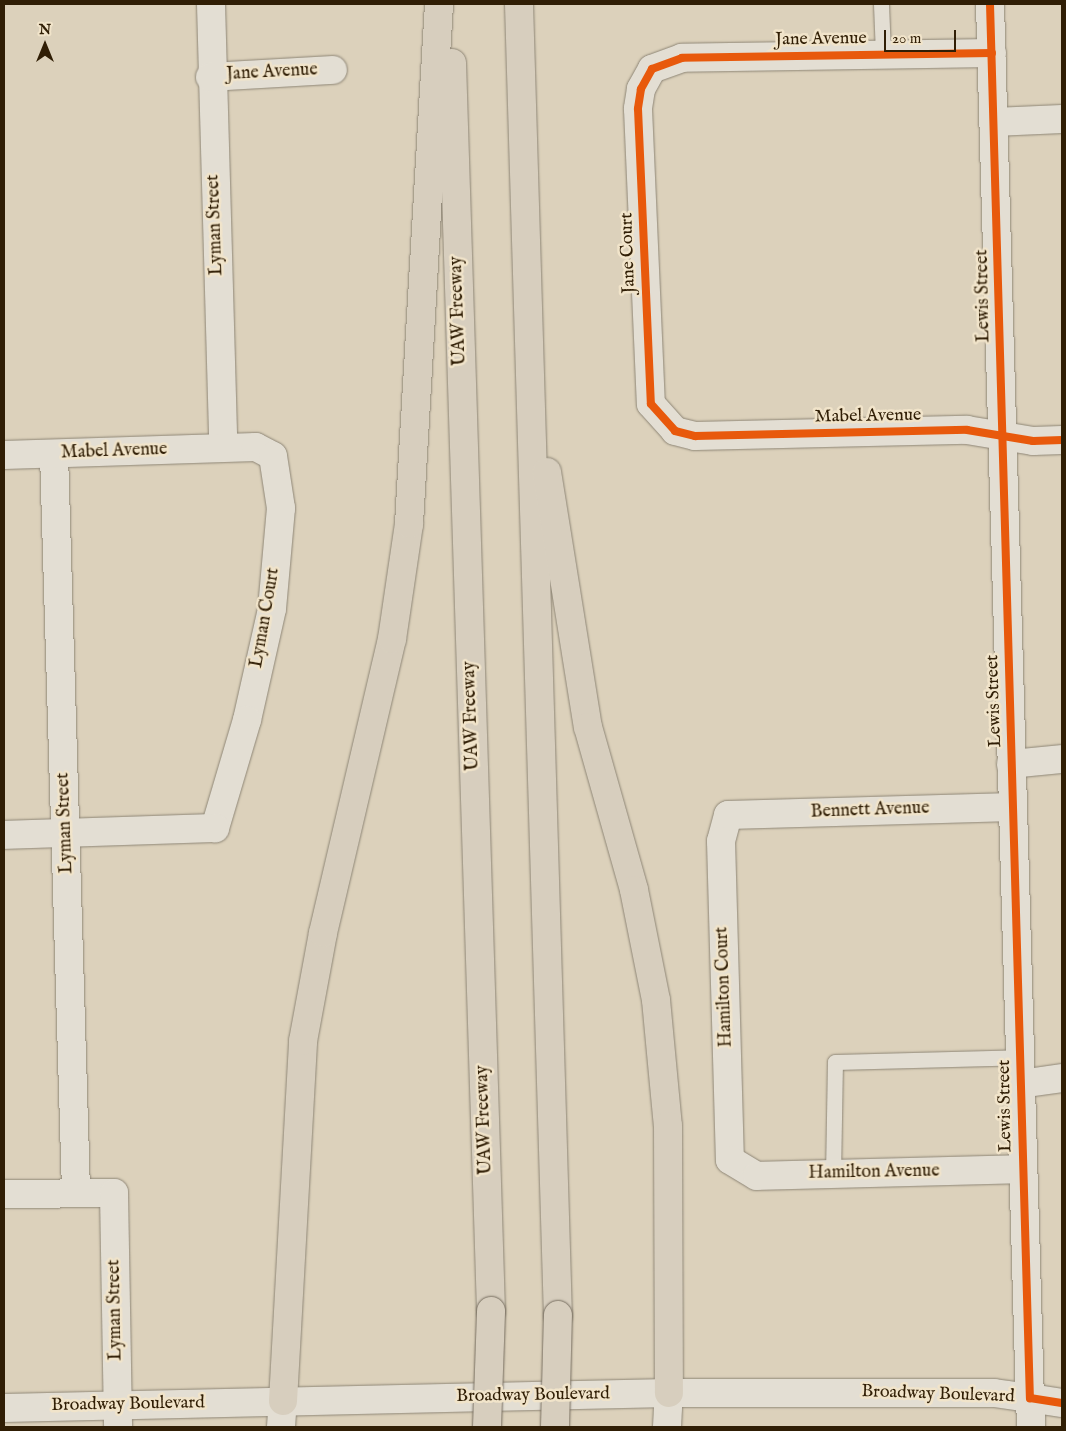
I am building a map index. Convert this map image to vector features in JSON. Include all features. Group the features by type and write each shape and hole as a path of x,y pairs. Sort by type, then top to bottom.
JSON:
{"highway":[{"path":"282,1414 303,1041 323,933 392,639 409,524 439,4"},
{"name":"UAW Freeway","path":"450,4 491,1311 487,1427"},
{"path":"519,4 558,1316 555,1427"},
{"path":"529,353 588,727 634,890 656,1000 668,1126 669,1393"}],"street":[{"name":"Lyman Street","path":"211,4 210,77 223,447"},
{"name":"Lewis Street","path":"990,4 1031,1427"},
{"name":"Jane Avenue","path":"652,69 682,58 992,53"},
{"name":"Jane Court","path":"652,69 641,89 638,109 649,385 651,404 675,430"},
{"name":"Jane Avenue","path":"210,77 333,70"},
{"path":"994,122 1062,119"},
{"name":"Mabel Avenue","path":"675,430 694,436 967,430 1033,441 1062,440"},
{"name":"Mabel Avenue","path":"4,455 223,447"},
{"name":"Lyman Court","path":"66,832 215,828 247,720 272,610 281,508 274,456 256,447 223,447"},
{"name":"Lyman Street","path":"54,454 76,1192 114,1193 118,1416"},
{"path":"1011,764 1062,759"},
{"name":"Bennett Avenue","path":"728,815 1013,807"},
{"name":"Hamilton Court","path":"728,815 721,841 730,1160"},
{"path":"4,835 66,832"},
{"path":"1020,1084 1062,1078"},
{"name":"Hamilton Avenue","path":"730,1160 757,1176 1023,1169"},
{"path":"4,1194 76,1192"},
{"name":"Broadway Boulevard","path":"4,1408 118,1416 282,1414 669,1393 994,1393 1062,1403"},
{"path":"668,1427 669,1393"}],"lane":[{"path":"881,4 883,54"},
{"path":"833,1175 835,1062 1020,1057"}],"cycle path":[{"path":"990,4 1030,1398 1062,1403"},
{"path":"992,53 682,58 652,69 641,89 638,109 651,404 675,431 695,436 967,430 1033,441 1062,440"}]}
